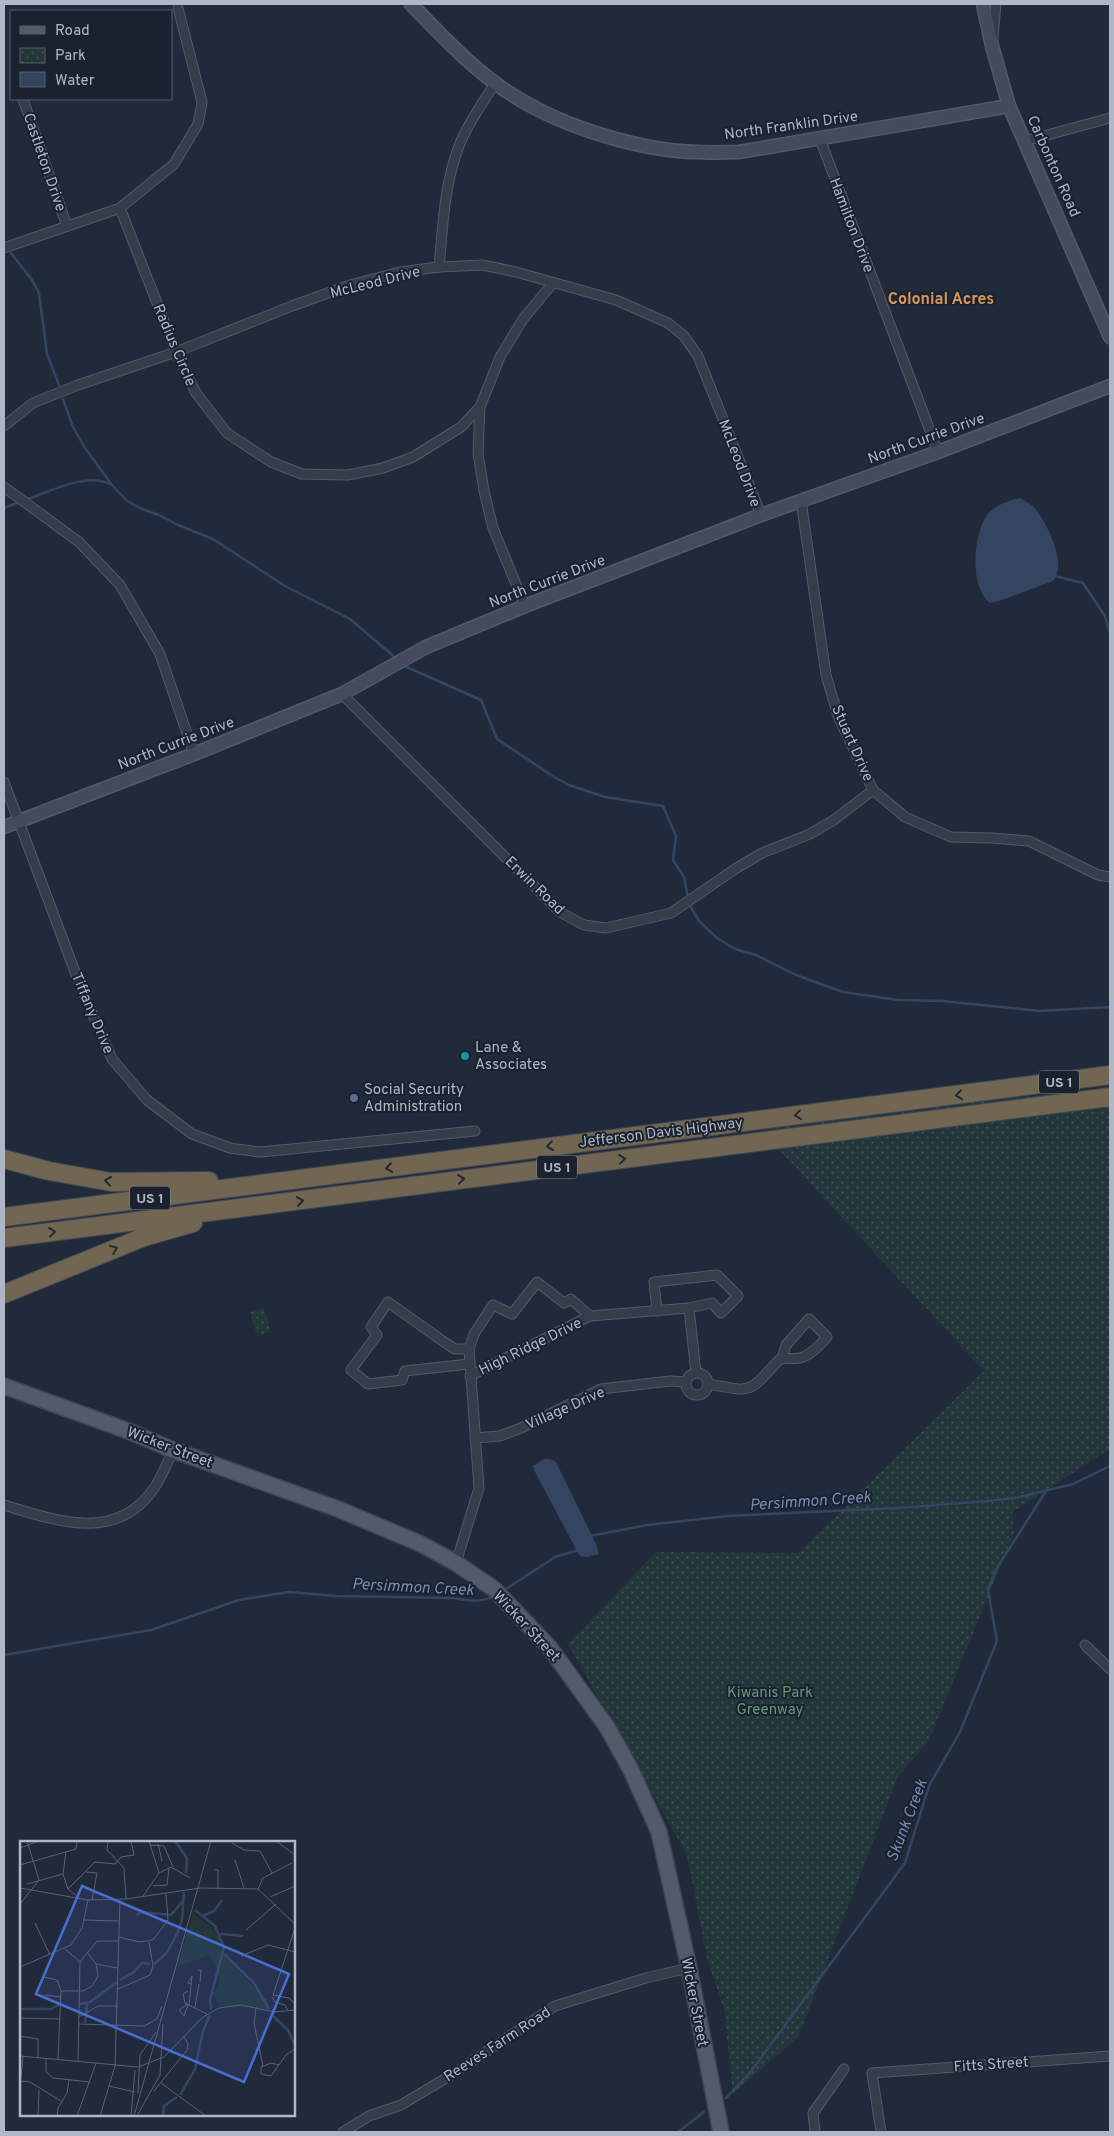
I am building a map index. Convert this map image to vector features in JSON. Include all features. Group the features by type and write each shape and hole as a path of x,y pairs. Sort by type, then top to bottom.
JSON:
{"highway":[{"name":"Jefferson Davis Highway","path":"4,1217 1110,1075"},
{"name":"Jefferson Davis Highway","path":"4,1238 1110,1097"},
{"path":"4,1159 49,1171 111,1182 297,1180"},
{"path":"4,1294 144,1237 179,1226 272,1205"}],"main road":[{"name":"Wicker Street","path":"4,1386 131,1432 173,1450 338,1509 421,1544 456,1562 494,1589 550,1648 607,1727 631,1770 658,1832 689,1968 721,2132"}],"street":[{"name":"North Franklin Drive","path":"410,4 446,40 495,83 519,99 557,119 611,137 655,147 696,152 739,152 1009,106"},
{"name":"Carbonton Road","path":"983,4 992,46 1009,106 1110,337"},
{"path":"992,46 996,4"},
{"path":"4,248 120,208 174,164 198,124 202,102 178,8"},
{"path":"439,267 444,209 459,145 495,83"},
{"name":"Castleton Drive","path":"23,100 67,226"},
{"path":"1025,142 1110,118"},
{"name":"Hamilton Drive","path":"820,138 938,452"},
{"name":"Radius Circle","path":"120,208 176,352 196,393 227,433 271,462 302,474 348,475 383,468 413,456 461,427 480,407"},
{"name":"McLeod Drive","path":"4,426 33,403 176,352 350,285 400,272 439,267 484,265 616,300 668,324 684,336 698,356 761,515"},
{"path":"525,606 493,528 484,491 478,453 480,407 500,356 523,319 553,283"},
{"name":"North Currie Drive","path":"4,827 194,754 342,694 426,647 525,606 761,515 938,452 1110,386"},
{"path":"4,487 79,542 120,585 160,654 194,754"},
{"name":"Stuart Drive","path":"801,500 826,675 838,716 873,790 905,817 951,837 1028,841 1098,874 1110,876"},
{"name":"Erwin Road","path":"342,694 560,912 584,925 606,928 671,913 735,868 762,853 810,834 834,820 873,790"},
{"name":"Tiffany Drive","path":"4,782 80,986 112,1059 147,1100 192,1134 230,1148 260,1152 475,1131"},
{"path":"590,1316 657,1311 689,1308 712,1303 721,1313 738,1296 717,1275 654,1282 657,1311"},
{"name":"High Ridge Drive","path":"456,1562 479,1488 470,1376 470,1364 468,1349 474,1334 493,1305 512,1314 537,1282 564,1303 571,1299 590,1316 470,1376"},
{"name":"High Ridge Drive","path":"468,1349 455,1349 388,1302 371,1327 377,1335 351,1370 368,1384 402,1380 405,1371 470,1364"},
{"path":"689,1308 696,1373"},
{"path":"708,1384 745,1390 754,1388 782,1358 786,1345 809,1319 827,1337 818,1347 800,1358 782,1358"},
{"path":"696,1373 705,1376 708,1384 703,1393 694,1394 688,1391 686,1382 691,1375 696,1373"},
{"name":"Village Drive","path":"475,1438 500,1436 521,1428 601,1389 670,1380 686,1382"},
{"path":"4,1505 70,1523 92,1524 113,1520 129,1514 152,1491 173,1450"},
{"path":"1085,1645 1110,1670"},
{"name":"Reeves Farm Road","path":"343,2132 369,2116 402,2105 453,2074 555,2006 646,1978 689,1968"},
{"name":"Fitts Street","path":"881,2132 872,2073 1110,2056"},
{"path":"815,2132 813,2113 844,2069"}],"green space":[{"name":"Kiwanis Park Greenway","path":"1110,1088 1110,1449 1012,1512 1014,1533 929,1740 897,1778 799,2036 733,2094 724,2009 707,1959 687,1855 568,1644 656,1552 798,1553 984,1371 758,1127 921,1107"},
{"path":"264,1308 271,1332 257,1336 250,1312"}],"water":[{"path":"1021,498 1034,507 1050,533 1057,554 1057,574 1053,581 990,603 983,595 976,573 976,547 982,524 987,515 994,509 1012,500"},
{"path":"544,1459 556,1462 596,1544 599,1554 587,1557 580,1556 577,1551 534,1470 533,1466"}],"waterway":[{"path":"11,253 32,280 39,293 47,354 59,385"},
{"path":"63,399 73,427 85,448 112,485 127,501 213,539 285,586 350,619 397,659"},
{"path":"25,500 68,484 90,480 110,484"},
{"path":"4,508 20,502"},
{"path":"1055,576 1083,583 1105,616 1110,633"},
{"path":"402,665 481,700 497,739 554,777 569,785 605,797 663,806 676,836 673,860 684,877 688,898"},
{"path":"689,904 699,921 717,938 735,949 756,955 796,975 843,992 898,1000 942,1001 1040,1011 1110,1007"},
{"name":"Persimmon Creek","path":"590,1536 647,1525 727,1516 898,1508 1015,1498 1073,1484 1110,1466"},
{"name":"Skunk Creek","path":"726,2098 749,2074 905,1863 929,1786 960,1732 997,1641 988,1590 997,1568 1046,1491"},
{"name":"Persimmon Creek","path":"503,1591 555,1557 579,1550"},
{"name":"Persimmon Creek","path":"4,1655 151,1630 239,1600 289,1592 336,1596 454,1598 474,1601 494,1596"},
{"name":"Skunk Creek","path":"678,2132 704,2112"}],"place":[{"name":"Lane & Associates","path":"465,1056"},
{"name":"Social Security Administration","path":"354,1098"}],"district":[{"name":"Colonial Acres","path":"941,298"}]}
